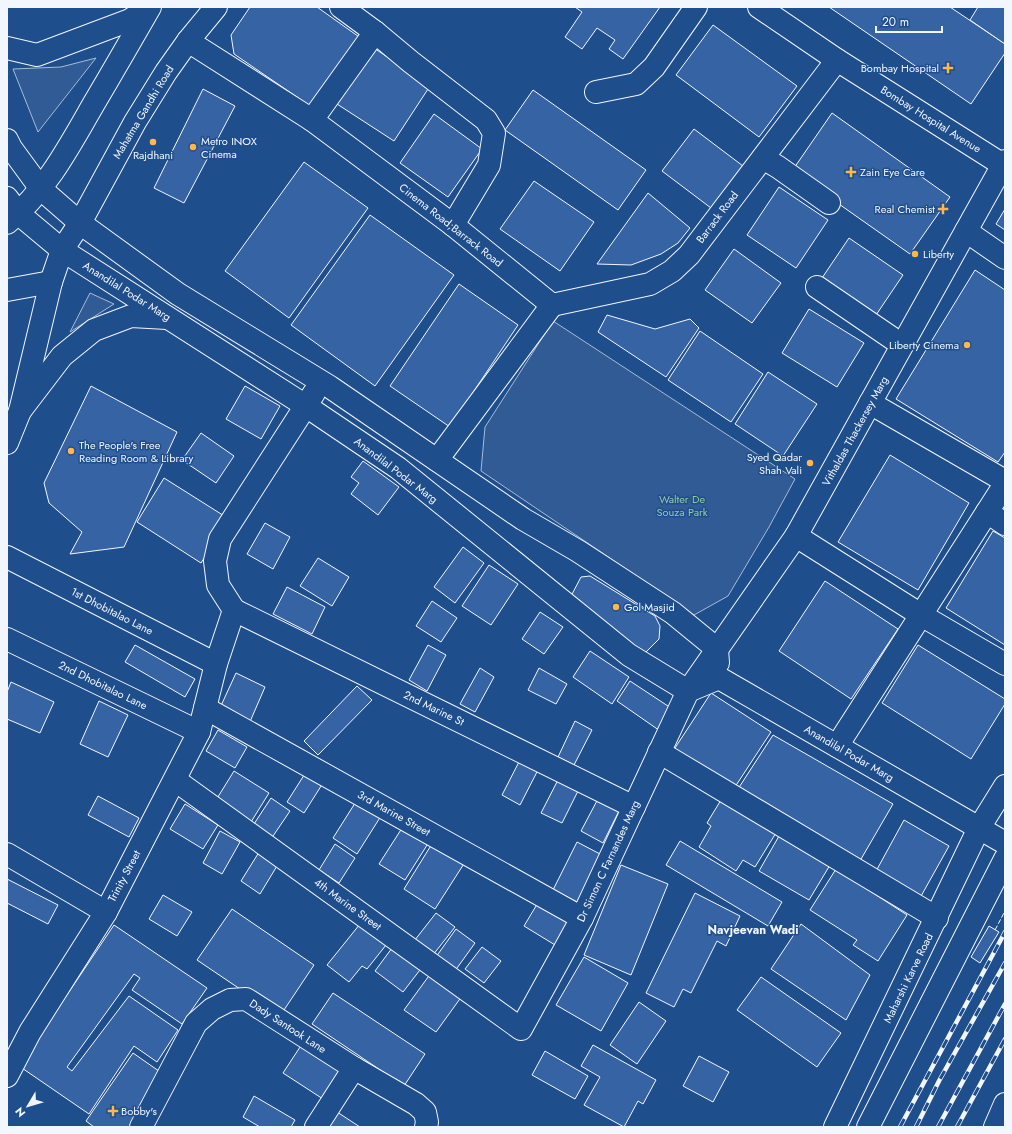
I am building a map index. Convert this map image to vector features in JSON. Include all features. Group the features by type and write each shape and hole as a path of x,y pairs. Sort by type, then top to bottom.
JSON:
{"street":[{"path":"7,48 37,55 130,20 150,7"},
{"path":"11,212 41,189 79,131 150,7"},
{"name":"Mahatma Gandhi Road","path":"20,411 52,282 62,250 80,223 135,122 166,72 188,41 216,7"},
{"path":"341,7 486,120 494,133 488,165 453,225"},
{"path":"596,92 636,84 654,67 696,7"},
{"name":"Bombay Hospital Avenue","path":"760,7 837,60 1004,163"},
{"path":"312,120 375,32"},
{"name":"Cinema Road;Barrack Road","path":"188,41 312,120 453,225 552,305"},
{"name":"Barrack Road","path":"552,305 650,284 672,271 689,254 837,60"},
{"path":"7,140 11,148 41,189 80,223 178,294 321,381 524,519 578,551 673,613 717,648 719,678 688,691"},
{"path":"763,158 829,203"},
{"name":"Vithaldas Thackersey Marg","path":"688,691 796,536 1004,163"},
{"name":"Anandilal Podar Marg","path":"11,212 62,250 171,318 398,468 629,655 688,691"},
{"path":"966,231 1005,258"},
{"path":"7,290 52,282"},
{"path":"817,287 902,345"},
{"path":"437,460 552,305"},
{"path":"7,443 20,411 62,356 94,330 131,316 171,318"},
{"path":"234,610 218,585 215,561 220,539 321,381"},
{"path":"837,746 1005,482 870,403"},
{"path":"987,512 1005,524"},
{"path":"796,536 921,614 1005,664"},
{"name":"1st Dhobitalao Lane","path":"7,557 216,664"},
{"name":"Trinity Street","path":"7,1076 30,1032 106,912 199,732 216,664 234,610"},
{"name":"2nd Marine St","path":"234,610 634,806"},
{"name":"2nd Dhobitalao Lane","path":"7,639 199,732"},
{"name":"Anandilal Podar Marg","path":"719,678 979,828"},
{"name":"Dr Simon C Farnandes Marg","path":"522,1029 582,918 688,691"},
{"name":"3rd Marine Street","path":"205,708 582,918"},
{"path":"659,752 937,918"},
{"name":"4th Marine Street","path":"175,780 522,1029"},
{"name":"Maharshi Karve Road","path":"836,1127 979,828 1005,786"},
{"path":"979,828 1005,843"},
{"path":"7,854 106,912"},
{"path":"868,1127 1005,859"},
{"name":"Dady Santook Lane","path":"141,1127 196,1023 212,1009 230,1000 246,999 354,1068 416,1104 425,1112 427,1122 426,1127"},
{"path":"316,1127 354,1068"},
{"path":"995,1127 1005,1104"}],"shaded area":[{"path":"96,58 38,132 13,69 61,67"},
{"path":"90,293 114,304 70,332"},
{"name":"Walter De Souza Park","path":"553,321 795,479 769,527 728,596 694,615 481,471 485,427"}],"building":[{"path":"250,7 317,7 362,39 313,108 234,54 231,35"},
{"path":"575,7 660,7 623,59 609,49 615,40 597,28 582,49 565,37 582,12"},
{"path":"829,7 950,7 1005,44 1005,53 971,104"},
{"path":"978,7 1005,7 1005,44 970,20"},
{"path":"713,25 797,86 759,137 676,75"},
{"path":"374,48 430,86 394,141 337,104"},
{"name":"Metro INOX Cinema","path":"203,89 235,106 184,203 154,188"},
{"path":"533,90 646,170 618,210 505,130"},
{"path":"832,113 950,197 910,254 792,171"},
{"path":"434,114 482,149 448,197 400,163"},
{"path":"694,129 743,166 711,208 662,171"},
{"path":"304,162 368,208 289,318 225,271"},
{"path":"534,181 594,222 560,271 500,229"},
{"path":"779,187 828,220 796,268 747,235"},
{"path":"648,193 690,228 678,243 661,254 631,265 597,264"},
{"path":"1005,209 1005,230 996,224"},
{"path":"370,215 454,275 375,386 291,325"},
{"path":"849,238 903,275 874,318 820,281"},
{"path":"734,249 781,283 752,323 705,290"},
{"name":"Liberty Cinema","path":"975,270 1005,290 1005,452 998,462 896,399"},
{"path":"459,284 518,325 450,427 390,386"},
{"path":"809,309 864,343 837,387 782,353"},
{"path":"607,315 655,329 690,319 699,328 666,377 598,332"},
{"path":"700,331 763,374 731,422 668,380"},
{"path":"768,372 817,404 783,456 735,424"},
{"path":"91,386 177,432 124,547 70,554 82,532 49,503 44,483"},
{"path":"245,386 280,406 261,439 226,419"},
{"path":"201,433 234,456 216,483 182,460"},
{"path":"890,455 969,503 918,590 838,542"},
{"path":"363,461 399,487 378,515 351,494 359,483 351,477"},
{"path":"164,478 229,519 201,563 137,522"},
{"path":"265,523 290,537 273,569 247,554"},
{"path":"993,531 1005,538 1005,645 946,608"},
{"path":"463,547 484,563 455,603 434,587"},
{"path":"318,558 349,577 332,606 300,586"},
{"path":"489,565 518,584 491,625 462,606"},
{"path":"590,576 655,616 660,626 659,639 646,652 634,651 570,598 581,577"},
{"path":"825,581 898,629 851,699 779,651"},
{"path":"287,587 325,607 312,634 273,614"},
{"path":"432,601 457,618 441,642 416,626"},
{"path":"540,612 563,627 544,654 522,639"},
{"path":"135,645 195,679 185,697 125,662"},
{"path":"428,645 446,655 427,691 409,680"},
{"path":"918,645 1005,699 1005,704 971,759 882,703"},
{"path":"590,651 629,677 612,704 573,677"},
{"path":"480,668 494,677 475,712 460,704"},
{"path":"539,668 567,684 556,704 528,690"},
{"path":"236,673 265,687 249,724 219,710"},
{"path":"630,681 677,712 663,733 617,701"},
{"path":"11,682 54,702 40,733 7,719 7,692"},
{"path":"357,686 372,700 318,755 304,741"},
{"path":"711,693 771,732 733,790 673,751"},
{"path":"99,701 128,715 108,757 80,744"},
{"path":"575,721 592,730 574,765 558,757"},
{"path":"218,730 247,747 235,768 206,751"},
{"path":"773,735 893,804 857,866 736,792"},
{"path":"521,758 539,768 520,805 502,795"},
{"path":"234,771 269,793 251,822 216,800"},
{"path":"306,772 323,783 304,813 287,802"},
{"path":"559,778 579,789 562,823 541,813"},
{"path":"600,795 621,807 603,843 581,831"},
{"path":"724,795 779,828 755,867 743,860 736,871 699,847 711,826 707,823"},
{"path":"98,796 139,818 129,837 88,815"},
{"path":"271,798 290,811 271,839 252,827"},
{"path":"357,800 381,816 357,854 333,838"},
{"path":"185,804 218,825 203,849 170,829"},
{"path":"904,820 949,846 920,898 875,873"},
{"path":"404,825 429,842 405,880 379,864"},
{"path":"220,831 240,842 222,874 203,863"},
{"path":"779,836 830,865 809,900 759,871"},
{"path":"435,839 467,859 435,909 404,889"},
{"path":"680,841 782,902 768,926 666,865"},
{"path":"577,842 602,855 577,902 553,890"},
{"path":"335,844 355,858 339,883 319,870"},
{"path":"261,849 280,861 260,894 241,881"},
{"path":"621,865 668,884 631,975 584,955"},
{"path":"836,869 907,915 878,961 853,945 857,940 810,910"},
{"path":"7,879 58,905 48,924 7,903"},
{"path":"695,893 740,916 726,946 717,941 691,993 683,989 674,1007 646,993"},
{"path":"163,895 192,912 177,936 149,919"},
{"path":"539,901 575,923 560,948 524,926"},
{"path":"232,909 314,965 280,1016 197,960"},
{"path":"436,913 455,927 429,960 411,945"},
{"path":"364,919 390,940 367,969 362,966 349,982 327,965"},
{"path":"801,924 870,975 846,1020 771,969"},
{"path":"114,925 207,988 182,1024 132,990 140,978 134,974 67,1067 72,1071 129,996 178,1030 157,1062 134,1046 89,1114 19,1066"},
{"path":"989,926 999,932 980,963 971,957"},
{"path":"456,929 475,943 452,975 433,961"},
{"path":"395,944 423,966 403,992 375,971"},
{"path":"482,947 501,961 484,983 465,969"},
{"path":"584,957 628,983 601,1031 556,1005"},
{"path":"431,973 462,996 436,1032 404,1010"},
{"path":"761,977 841,1033 817,1067 737,1010"},
{"path":"333,993 425,1054 404,1086 312,1024"},
{"path":"639,1002 666,1021 637,1064 610,1045"},
{"path":"304,1041 344,1067 323,1099 283,1073"},
{"path":"593,1045 656,1080 643,1104 638,1101 624,1127 584,1105 600,1077 581,1066"},
{"path":"545,1051 588,1076 575,1099 532,1075"},
{"path":"133,1053 166,1076 131,1127 94,1127 86,1121"},
{"path":"699,1056 729,1072 713,1102 683,1086"},
{"path":"254,1096 295,1120 291,1127 260,1127 243,1117"},
{"path":"334,1110 360,1127 323,1127"}],"railway":[{"path":"900,1127 1005,932"},
{"path":"916,1127 939,1081 1005,963"},
{"path":"938,1127 1005,1004"},
{"path":"957,1127 1005,1039"}],"fence":[{"path":"995,930 1005,911"}],"place":[{"name":"Bombay Hospital","path":"948,68"},
{"name":"Rajdhani","path":"153,142"},
{"name":"Metro INOX Cinema","path":"193,147"},
{"name":"Zain Eye Care","path":"851,172"},
{"name":"Real Chemist","path":"943,209"},
{"name":"Liberty","path":"915,254"},
{"name":"Liberty Cinema","path":"967,345"},
{"name":"The People's Free Reading Room & Library","path":"71,451"},
{"name":"Syed Qadar Shah Vali","path":"810,463"},
{"name":"Gol Masjid","path":"616,607"},
{"name":"Bobby's","path":"113,1111"}],"district":[{"name":"Navjeevan Wadi","path":"753,930"}]}
